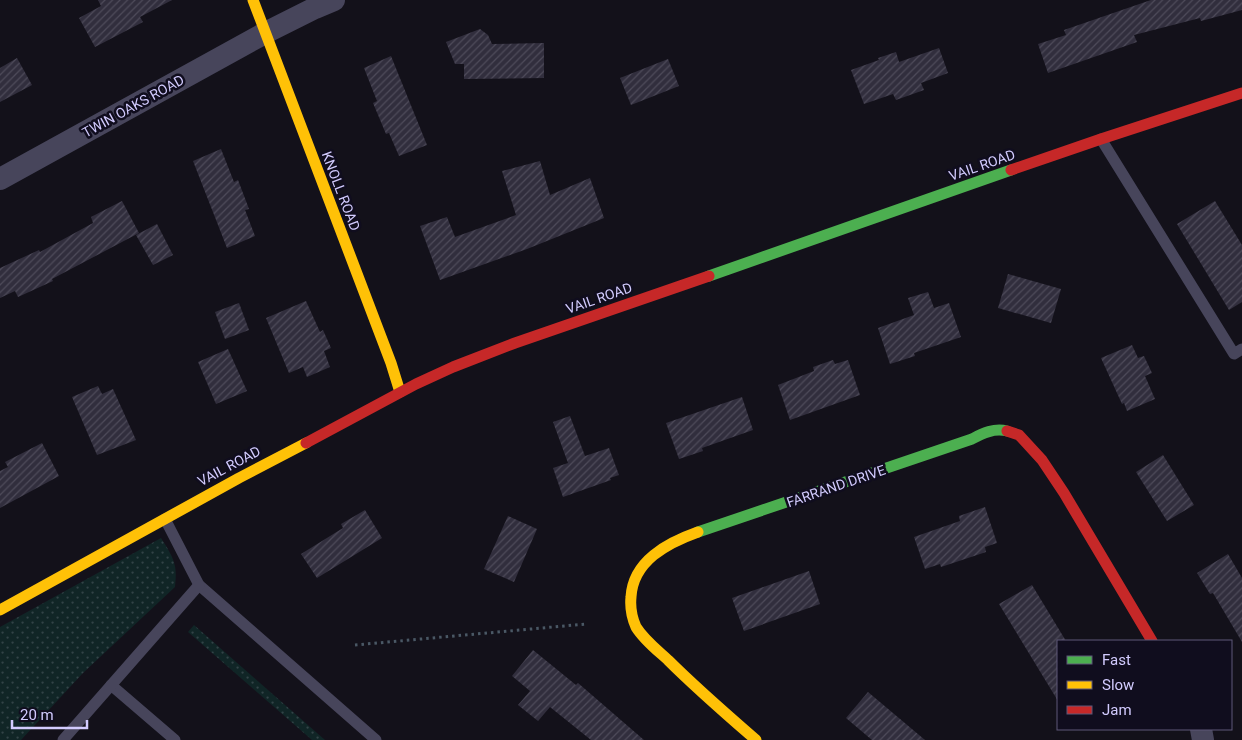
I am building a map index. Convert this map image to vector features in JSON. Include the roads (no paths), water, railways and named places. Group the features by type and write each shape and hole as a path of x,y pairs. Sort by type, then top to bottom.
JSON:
{"street":[{"name":"KNOLL ROAD","path":"253,0 391,363 400,392"},
{"name":"TWIN OAKS ROAD","path":"0,178 265,33 334,0"},
{"name":"VAIL ROAD","path":"0,610 400,392 453,367 514,343 1101,139 1242,93"},
{"name":"FARRAND DRIVE","path":"756,740 689,681 645,638 635,624 631,608 631,591 636,574 646,561 665,547 690,535 972,439 986,431 1003,430 1019,435 1042,460 1064,493 1151,640"}],"lane":[{"path":"1101,139 1234,354 1242,349"},
{"path":"165,519 199,585 376,740"},
{"path":"63,740 199,585"},
{"path":"112,685 175,740"}]}
